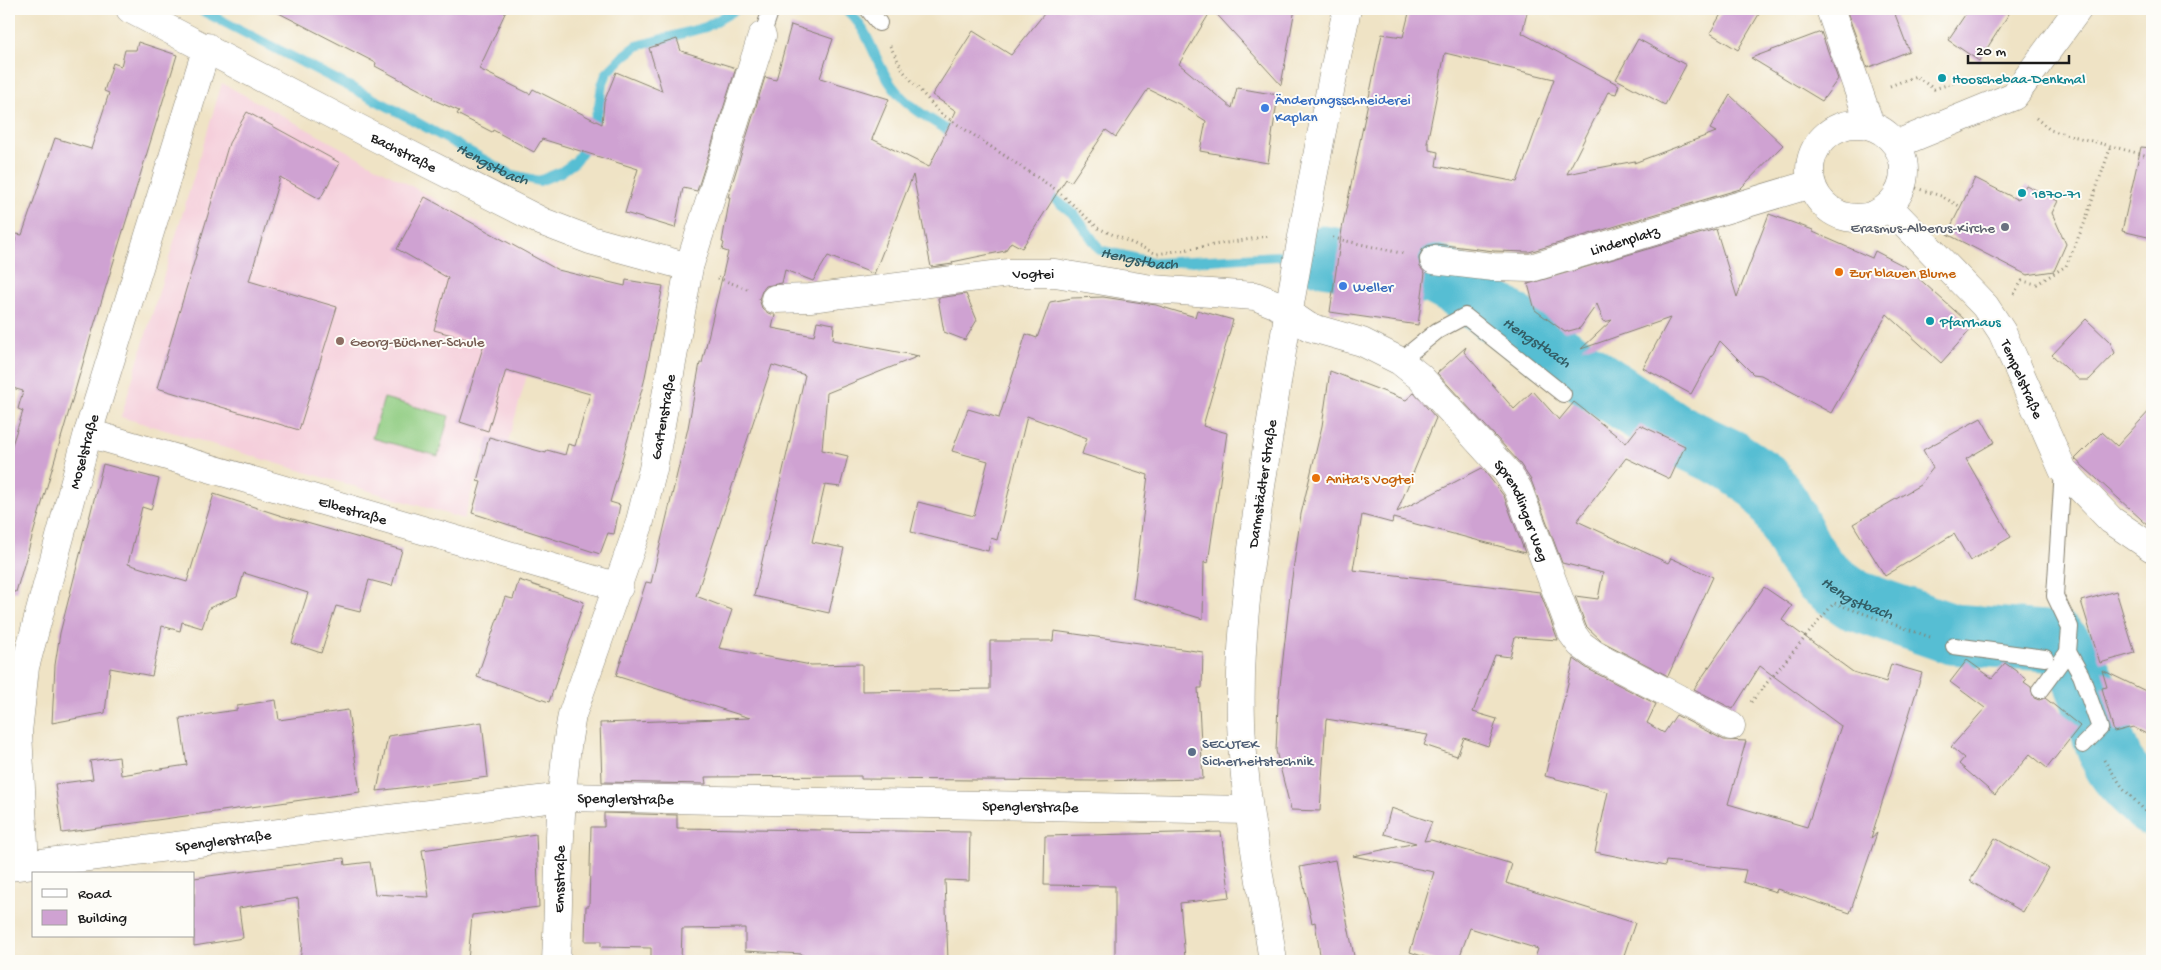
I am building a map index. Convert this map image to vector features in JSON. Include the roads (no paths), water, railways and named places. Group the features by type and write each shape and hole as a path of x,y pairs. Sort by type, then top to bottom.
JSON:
{"street":[{"name":"Bachstraße","path":"130,9 379,140 543,222 590,240 689,267"},
{"name":"Darmstädter Straße","path":"1273,961 1248,810 1241,722 1244,618 1287,312 1347,9"},
{"path":"1830,9 1870,124"},
{"path":"1897,144 2014,96 2078,9"},
{"name":"Gartenstraße","path":"563,797 572,715 619,587 639,524 653,469 689,267 762,36"},
{"name":"Moselstraße","path":"17,865 18,732 26,667 88,433 207,48"},
{"path":"1849,123 1870,124 1886,132 1897,144 1904,164 1903,184 1889,207 1866,218 1840,216 1824,206 1811,184 1810,165 1815,149 1824,136 1849,123"},
{"name":"Lindenplatz","path":"1434,260 1493,267 1531,268 1811,184"},
{"name":"Tempelstraße","path":"1889,207 1985,306 2002,332 2063,470 2111,520 2152,548"},
{"name":"Vogtei","path":"775,298 810,298 1010,274 1055,273 1152,289 1255,296 1275,304 1287,312"},
{"name":"Sprendlinger Weg","path":"1287,312 1310,327 1362,342 1400,361 1420,377 1506,471 1518,489 1572,633 1580,644 1595,655 1731,726"},
{"name":"Elbestraße","path":"88,433 619,587"},
{"name":"Spenglerstraße","path":"17,865 563,797 1248,810"},
{"name":"Emsstraße","path":"556,961 563,797"}],"lane":[{"path":"762,36 771,9"},
{"path":"868,9 879,23"},
{"path":"1400,361 1437,331 1465,316 1563,394"},
{"path":"2040,690 2068,652 2070,627 2054,596 2063,470"},
{"path":"1954,646 2045,658"},
{"path":"2068,652 2081,675 2100,728 2088,740"}],"waterway":[{"name":"Hengstbach","path":"199,9 393,109 510,174 539,181 561,172 575,162 588,143 599,106 602,85 607,73 624,56 637,46 706,27 737,9"},
{"name":"Hengstbach","path":"845,9 860,26 887,78 899,95 923,114 957,136"},
{"name":"Hengstbach","path":"1043,190 1075,215 1100,250 1157,263 1296,255 1323,256"},
{"name":"Hengstbach","path":"1323,256 1436,275 1453,284 1674,433 1729,459 1762,481 1780,506 1804,553 1822,577 1854,600 1952,634 2058,642 2069,654 2084,682 2115,766 2152,806"}],"place":[{"name":"Hooschebaa-Denkmal","path":"1942,78"},
{"name":"Änderungsschneiderei Kaplan","path":"1265,108"},
{"name":"1870-71","path":"2022,193"},
{"name":"Erasmus-Alberus-Kirche","path":"2005,227"},
{"name":"Zur blauen Blume","path":"1839,272"},
{"name":"Weller","path":"1343,286"},
{"name":"Pfarrhaus","path":"1930,321"},
{"name":"Georg-Büchner-Schule","path":"340,341"},
{"name":"Anita's Vogtei","path":"1316,478"},
{"name":"SECUTEK Sicherheitstechnik","path":"1192,752"}]}
